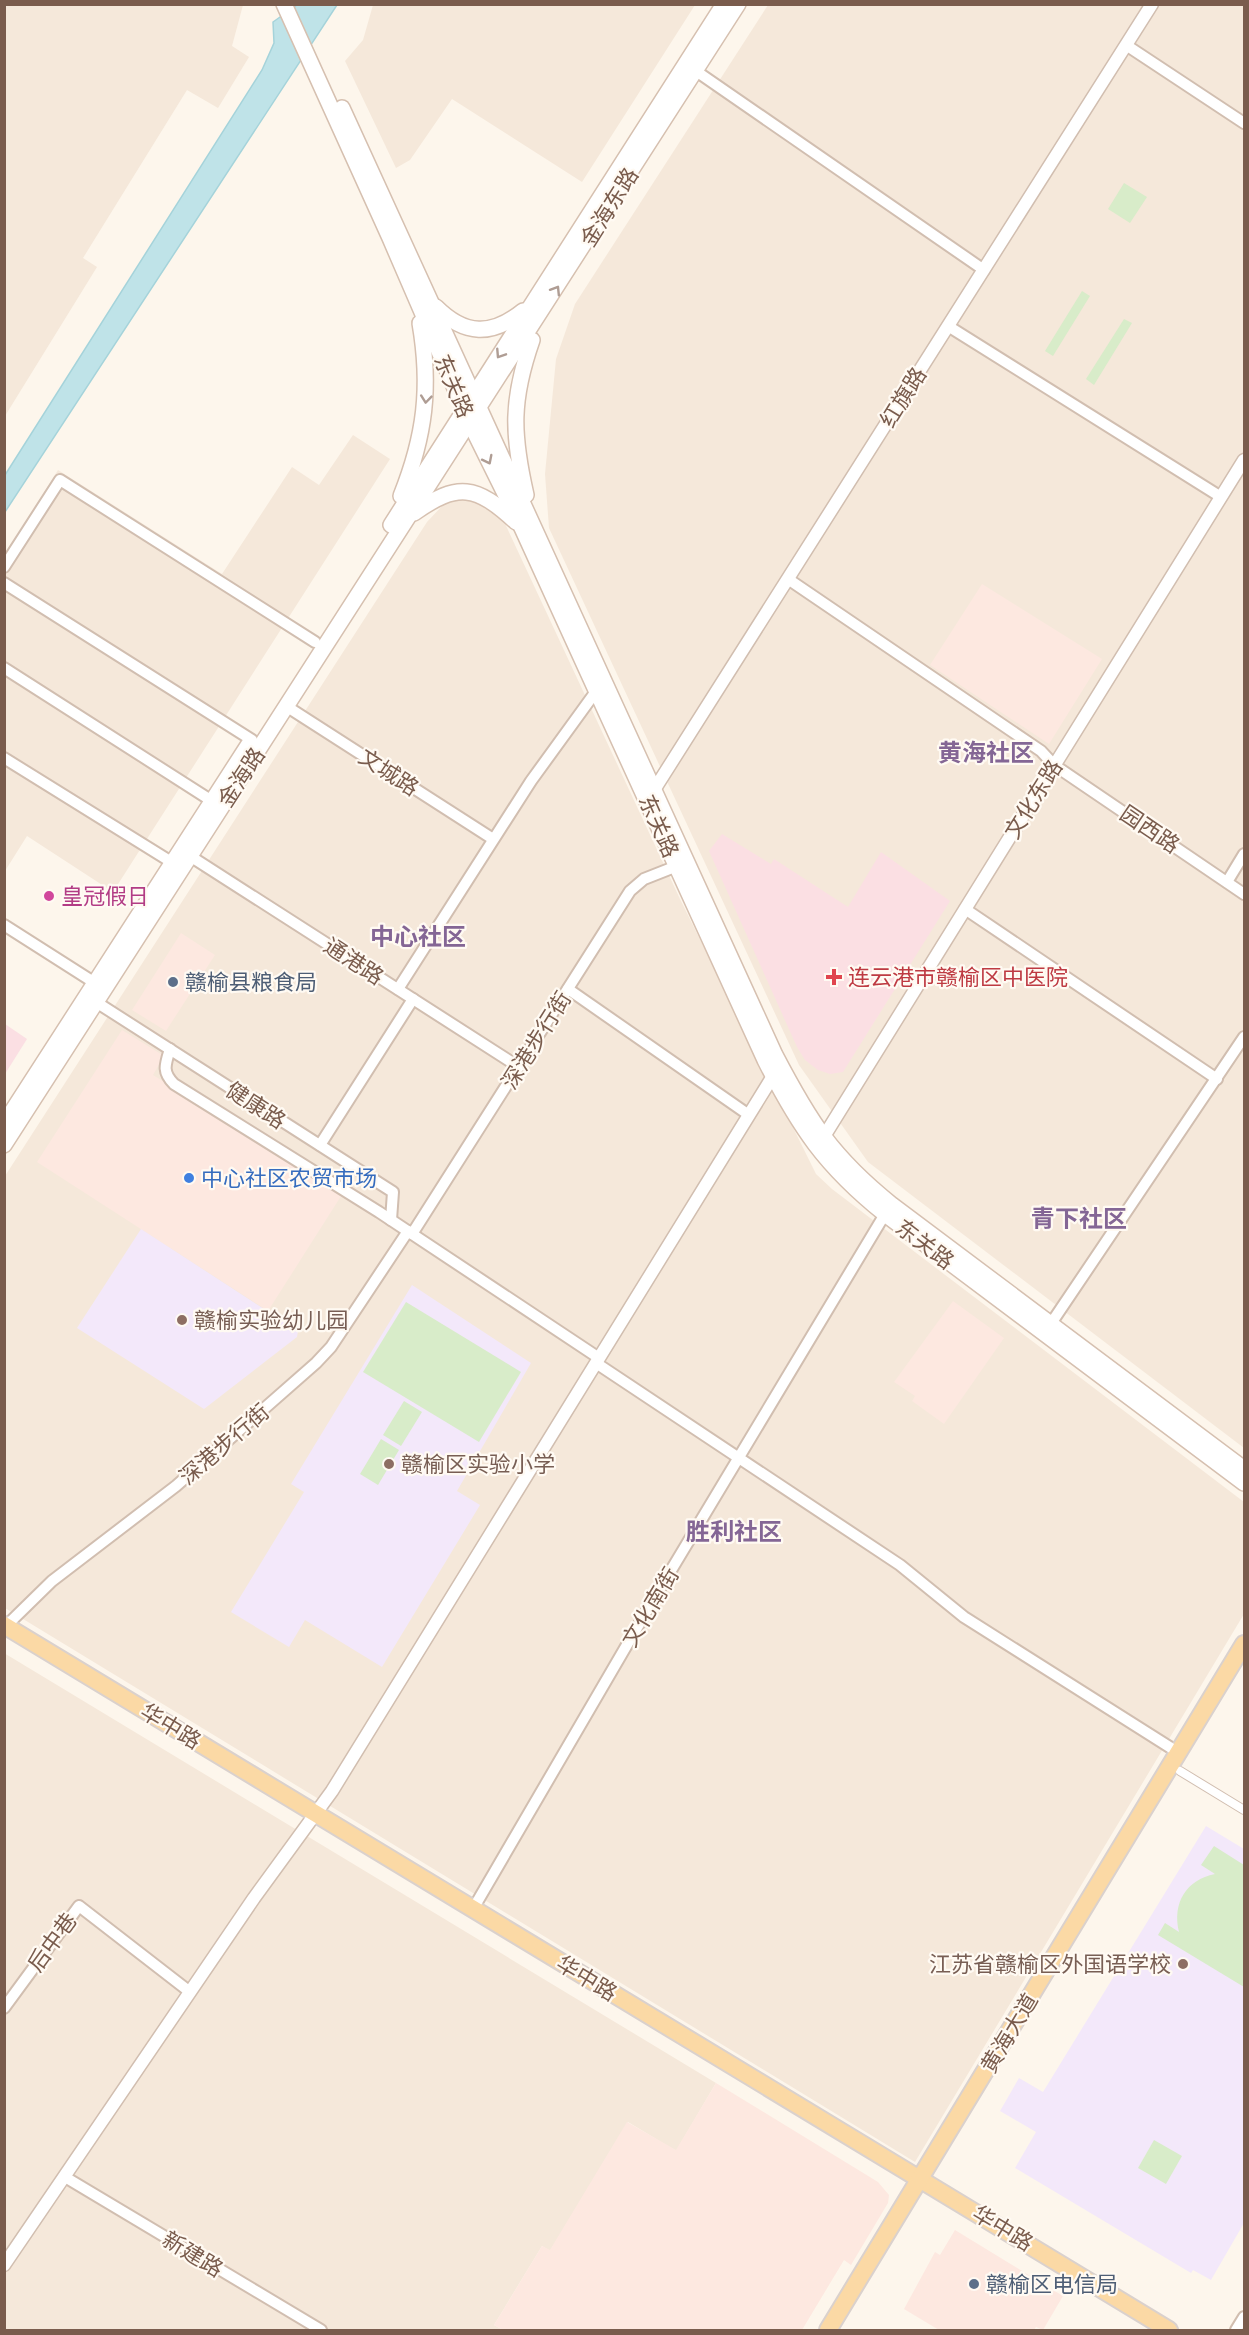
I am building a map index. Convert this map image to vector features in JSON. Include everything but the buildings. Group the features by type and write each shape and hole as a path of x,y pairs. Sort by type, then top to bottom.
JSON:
{"main road":[{"name":"东关路","path":"284,4 467,417 528,526 654,790 775,1055 823,1138 863,1182 1245,1469"},
{"name":"东关路","path":"295,4 432,303 597,690 676,866 773,1076 814,1145 842,1178 885,1214 1245,1483"},
{"name":"金海东路","path":"476,403 724,4"},
{"name":"金海东路","path":"536,309 696,71 738,4"},
{"path":"386,532 411,470 423,420 427,390 425,351 417,300"},
{"path":"432,303 447,317 463,327 489,330 507,324 536,309"},
{"path":"528,526 515,448 515,406 536,309"},
{"name":"金海路","path":"4,1145 407,518 476,403"},
{"name":"金海路","path":"4,1124 386,532 467,417"},
{"path":"407,518 441,495 463,492 484,497 528,526"},
{"name":"华中路","path":"5,1630 922,2186 1169,2331"},
{"name":"黄海大道","path":"841,2331 922,2186 1245,1644"},
{"name":"黄海大道","path":"828,2331 922,2186 1245,1664"},
{"name":"华中路","path":"312,1818 473,1909 922,2186 1149,2331"}],"street":[{"name":"红旗路","path":"654,790 1152,4"},
{"path":"1126,45 1245,123"},
{"path":"696,71 984,270"},
{"path":"948,326 1221,497"},
{"name":"文化东路","path":"823,1138 1245,460"},
{"path":"4,567 60,480 315,642"},
{"name":"园西路","path":"788,579 1041,751 1054,765 1245,894"},
{"path":"4,583 252,740"},
{"path":"4,668 212,801"},
{"path":"398,989 493,839 597,690"},
{"name":"文城路","path":"286,706 493,839"},
{"path":"4,758 172,863"},
{"path":"1227,882 1245,854"},
{"name":"通港路","path":"190,856 519,1067"},
{"name":"深港步行街","path":"5,1630 52,1581 176,1486 316,1363 331,1347 519,1067 636,884 676,866"},
{"path":"965,909 1217,1079"},
{"path":"4,925 95,984"},
{"path":"568,989 749,1115"},
{"path":"320,1145 413,999"},
{"name":"健康路","path":"96,1002 393,1192 391,1220"},
{"path":"1050,1324 1245,1037"},
{"path":"170,1049 165,1068 166,1076 174,1084 410,1232 900,1565 964,1617 1179,1753"},
{"path":"4,2265 9,2248 64,2177 190,1992 332,1791 773,1076"},
{"name":"文化南街","path":"473,1909 885,1214"},
{"path":"1180,1772 1245,1810"},
{"name":"后中巷","path":"4,2008 79,1906 190,1992"},
{"name":"新建路","path":"64,2177 321,2331"},
{"path":"1236,2331 1245,2317"}],"shaded area":[{"path":"5,4 243,5 232,46 249,57 218,108 187,90 83,258 97,267 5,416"},
{"path":"373,4 695,5 582,182 452,99 410,160 396,168 345,61 363,40"},
{"path":"768,5 1244,5 1244,1448 868,1162 799,1065 549,528 545,474 556,359 575,304"},
{"path":"353,435 390,459 113,892 27,836 5,871 5,554 58,470 222,574 292,467 319,485"},
{"path":"456,498 477,499 502,517 680,899 816,1174 832,1189 1244,1502 1244,1614 915,2162 5,1608 5,1176 427,522 443,505"},
{"path":"982,584 1102,659 1049,744 930,665"},
{"name":"连云港市赣榆区中医院","path":"722,834 771,864 774,859 848,907 881,852 950,901 843,1072 830,1074 818,1070 805,1060 797,1047 709,851"},
{"name":"赣榆县粮食局","path":"181,933 215,955 166,1031 132,1010"},
{"path":"5,1024 27,1039 5,1074"},
{"name":"中心社区农贸市场","path":"122,1030 164,1056 153,1075 343,1193 268,1311 37,1162"},
{"name":"赣榆实验幼儿园","path":"141,1229 298,1331 297,1337 204,1409 77,1328"},
{"name":"赣榆区实验小学","path":"412,1285 531,1363 457,1491 480,1505 382,1667 305,1620 289,1647 231,1612 304,1492 291,1484"},
{"path":"953,1301 1004,1338 944,1424 912,1401 915,1396 894,1382"},
{"path":"4,1653 716,2083 676,2151 628,2122 550,2251 542,2246 494,2325 503,2330 5,2330"},
{"name":"江苏省赣榆区外国语学校","path":"1206,1826 1244,1849 1244,2223 1211,2280 1193,2270 1191,2273 1015,2168 1036,2132 1000,2111 1019,2078 1043,2092"},
{"path":"716,2083 878,2182 889,2195 888,2203 851,2265 844,2260 802,2330 503,2330 494,2325 542,2246 550,2250 627,2122 676,2150"},
{"name":"赣榆区电信局","path":"955,2230 1063,2296 1043,2330 1036,2327 1034,2330 939,2330 904,2309 935,2252 940,2255"}],"green space":[{"path":"1124,183 1147,197 1130,223 1108,209"},
{"path":"1082,291 1090,296 1053,356 1045,351"},
{"path":"1124,319 1132,323 1094,385 1086,379"},
{"path":"406,1302 521,1372 479,1442 363,1372"},
{"path":"404,1401 422,1412 401,1446 383,1435"},
{"path":"381,1439 399,1450 378,1485 360,1474"},
{"path":"1214,1846 1244,1865 1244,1987 1158,1935 1165,1923 1179,1932 1178,1912 1184,1894 1196,1882 1215,1874 1201,1865"},
{"path":"1154,2140 1182,2156 1166,2184 1138,2168"}],"water":[{"path":"297,5 337,5 5,512 5,475 262,70 274,43 273,22"}],"place":[{"name":"皇冠假日","path":"49,896"},
{"name":"连云港市赣榆区中医院","path":"834,977"},
{"name":"赣榆县粮食局","path":"173,982"},
{"name":"中心社区农贸市场","path":"189,1178"},
{"name":"赣榆实验幼儿园","path":"182,1320"},
{"name":"赣榆区实验小学","path":"389,1464"},
{"name":"江苏省赣榆区外国语学校","path":"1183,1964"},
{"name":"赣榆区电信局","path":"974,2284"}],"district":[{"name":"黄海社区","path":"986,752"},
{"name":"中心社区","path":"418,936"},
{"name":"青下社区","path":"1079,1218"},
{"name":"胜利社区","path":"734,1531"}]}
